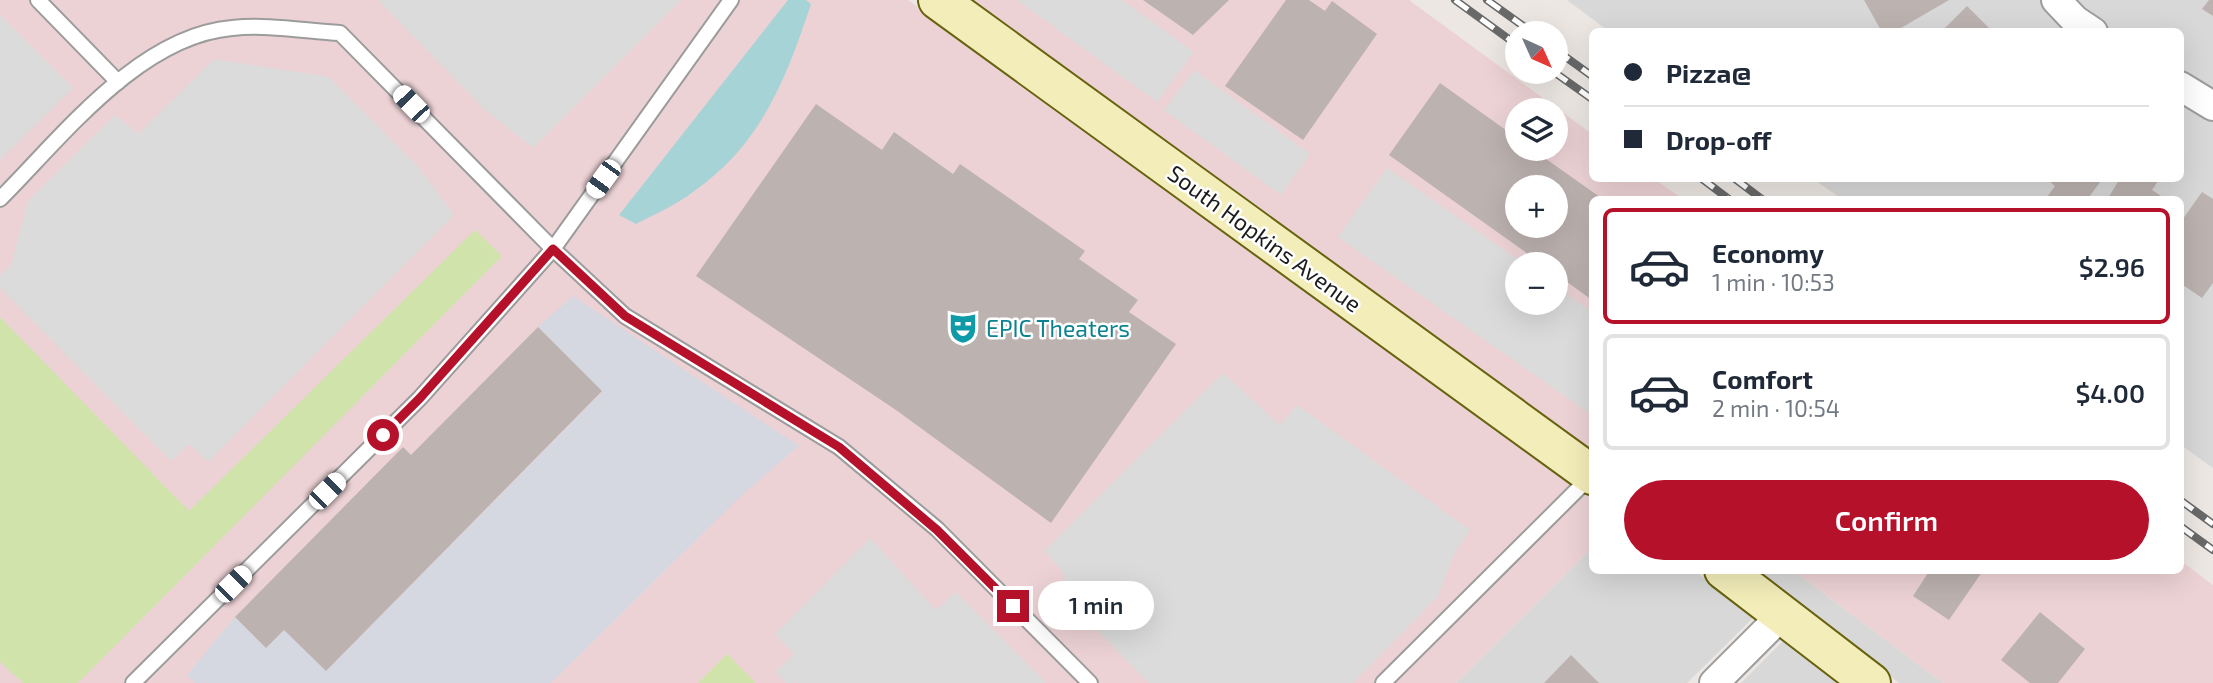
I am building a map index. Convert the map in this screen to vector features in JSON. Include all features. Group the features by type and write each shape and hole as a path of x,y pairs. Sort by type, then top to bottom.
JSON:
{"street":[{"name":"South Hopkins Avenue","path":"938,0 1589,473"},
{"path":"2056,0 2075,20 2087,28"},
{"path":"2184,88 2213,106"},
{"path":"1729,574 1871,683"},
{"path":"1714,683 1783,614"}],"lane":[{"path":"38,0 118,82"},
{"path":"134,683 420,398 553,249 731,0"},
{"path":"0,200 118,82 172,44 232,27 340,33 553,249 625,316 839,447 937,530 1090,683"},
{"path":"1383,683 1589,478"}],"shaded area":[{"path":"0,0 908,0 1589,495 1589,551 1456,683 0,683"},
{"path":"378,0 681,0 533,148 483,108"},
{"path":"965,0 1409,0 1505,70 1505,84 1524,84 1543,98 1505,98 1505,161 1568,161 1568,116 1589,132 1589,182 1658,182 1679,196 1589,196 1589,452"},
{"path":"1017,0 1122,0 1194,52 1157,102"},
{"path":"1567,0 2213,0 2213,468 2184,447 2184,196 1838,196 1817,182 2184,182 2184,28 1605,28"},
{"path":"0,15 73,88 0,160"},
{"path":"214,59 329,77 420,169 454,215 208,462 189,444 171,461 0,288 0,276 11,265 28,201 115,115 138,134"},
{"path":"1194,70 1310,154 1281,195 1164,110"},
{"path":"1387,168 1507,252 1505,315 1568,315 1568,295 1589,310 1589,413 1338,237"},
{"path":"573,296 799,446 743,494 551,683 195,683 187,675 235,617 266,648 284,630 326,671 602,392 538,327"},
{"path":"1223,373 1280,425 1297,405 1470,530 1454,554 1438,596 1353,683 1149,683 1077,610 1061,569 1044,551"},
{"path":"870,538 936,610 956,592 1046,683 786,683 775,672 794,654 775,634"},
{"path":"1589,551 1589,574 1699,574 1756,615 1687,683 1456,683"},
{"path":"2184,563 2213,585 2213,683 1943,683 1798,574 2184,574"},
{"path":"1756,574 1798,574 1943,683 1899,683 1782,589 1780,591"},
{"path":"1787,637 1845,683 1741,683"}],"green space":[{"path":"475,230 502,256 78,683 23,683 0,662 0,317 189,511"},
{"path":"727,654 756,683 698,683"}],"water":[{"path":"788,0 806,0 811,4 781,84 754,132 717,174 680,201 636,224 619,215"}],"building":[{"path":"1143,0 1229,0 1193,35"},
{"path":"1286,0 1309,0 1325,11 1332,1 1377,34 1303,140 1225,86"},
{"path":"1864,0 1949,0 1901,28 1880,28"},
{"path":"2209,0 2213,0 2213,16 2202,9"},
{"path":"1967,6 1989,28 1945,28"},
{"path":"1440,83 1505,129 1505,161 1549,161 1598,196 1589,196 1589,298 1568,283 1568,252 1525,252 1506,238 1568,238 1568,175 1505,175 1505,238 1389,155"},
{"name":"EPIC Theaters","path":"816,104 882,150 894,132 953,174 960,164 1085,251 1079,259 1138,300 1129,312 1176,344 1051,523 896,410 696,276"},
{"path":"2050,182 2100,182 2090,196 2048,196 2055,186"},
{"path":"2118,182 2157,182 2152,190 2161,196 2109,196"},
{"path":"2202,192 2213,199 2213,283 2202,298 2184,286 2184,217"},
{"path":"538,327 602,391 326,671 284,630 266,648 235,617 403,447 411,455"},
{"path":"1927,574 1981,574 1949,620 1913,596"},
{"path":"2040,612 2085,649 2058,683 2030,683 2001,660"},
{"path":"1571,655 1599,683 1544,683"}],"railway":[{"path":"1455,0 1505,36"},
{"path":"1487,0 1516,21"},
{"path":"1568,59 1589,74"},
{"path":"1568,82 1589,97"},
{"path":"1706,182 1725,196"},
{"path":"1739,182 1758,196"},
{"path":"2184,503 2213,524"},
{"path":"2184,529 2213,550"}],"place":[{"name":"EPIC Theaters","path":"963,328"}],"route":[{"path":"383,435 420,398 553,249 625,316 839,447 937,530 1013,606"}]}
